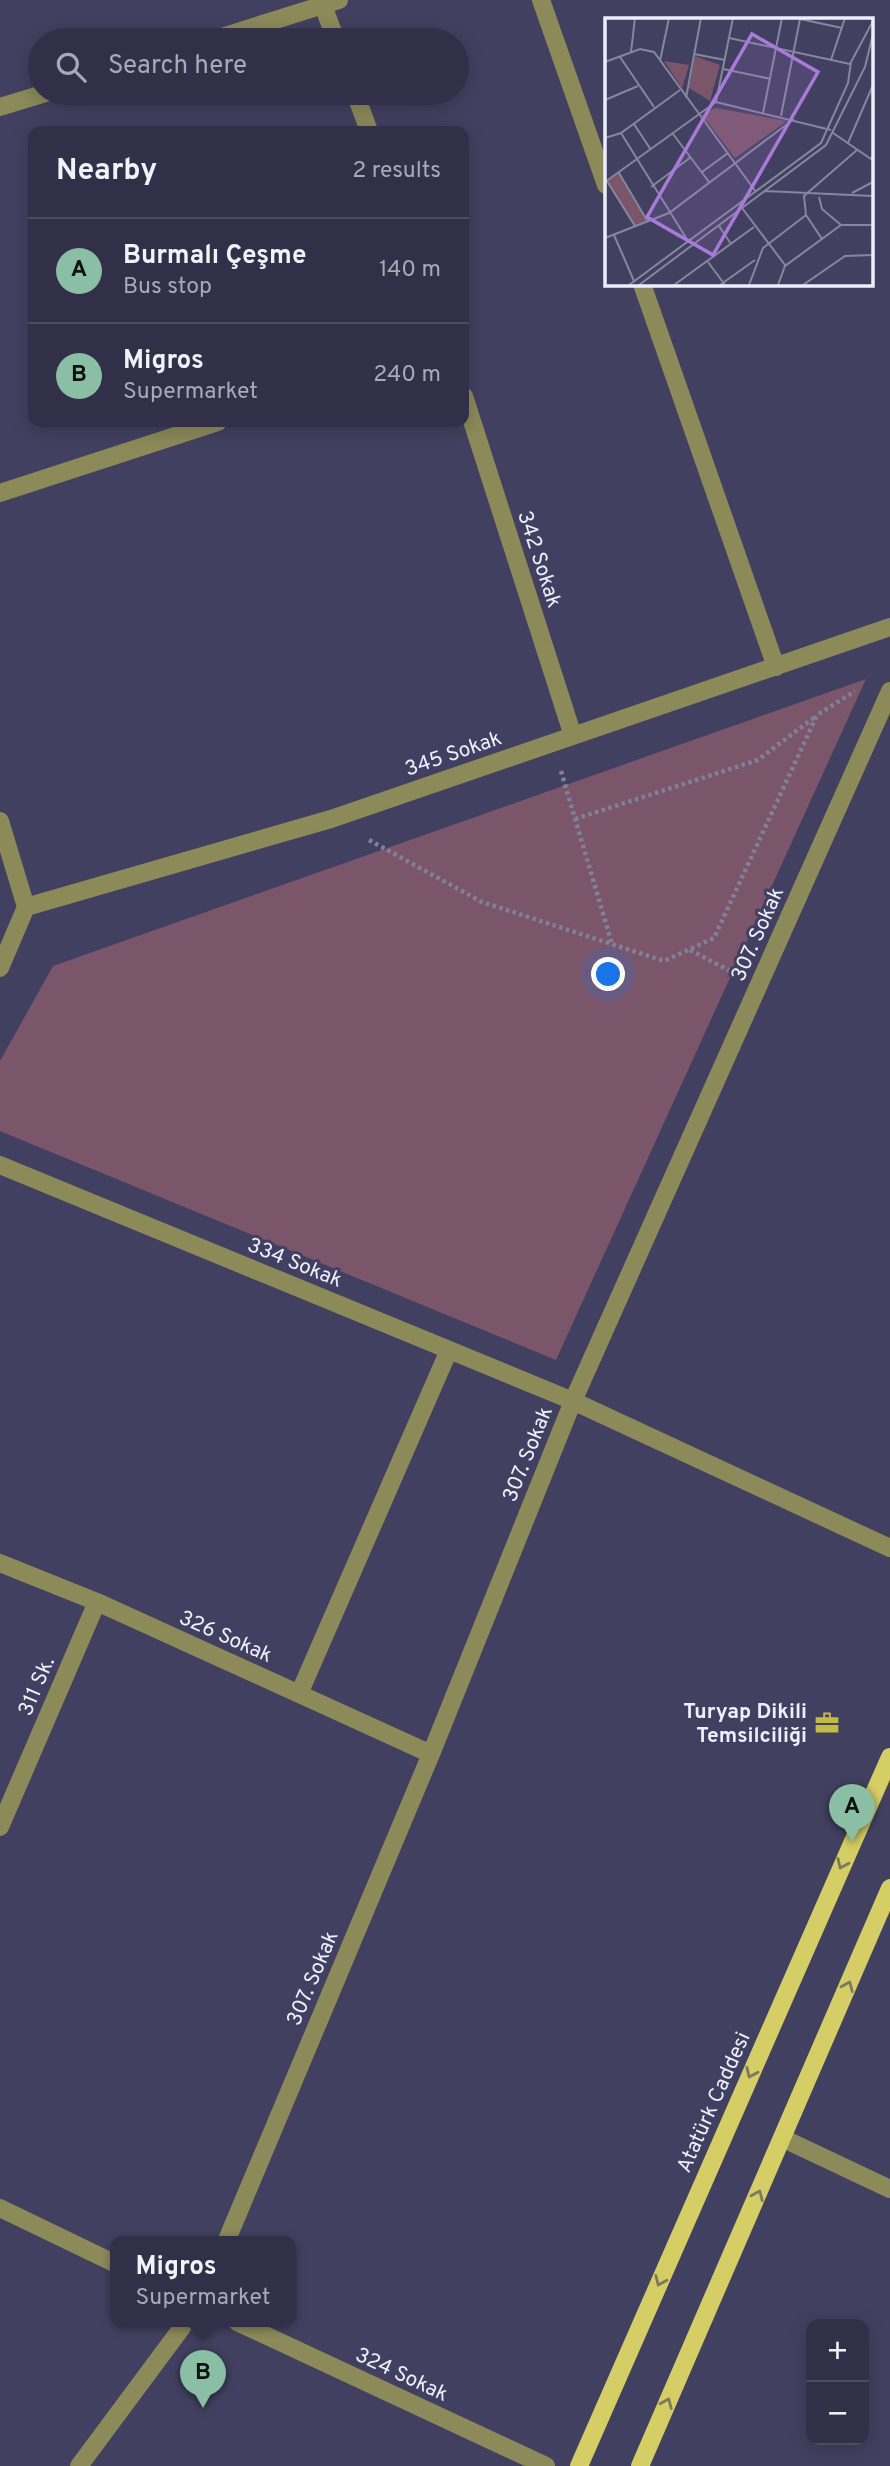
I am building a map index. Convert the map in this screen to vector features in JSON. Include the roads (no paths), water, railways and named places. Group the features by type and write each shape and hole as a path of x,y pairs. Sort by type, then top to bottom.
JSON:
{"main road":[{"name":"Atatürk Caddesi","path":"579,2466 890,1757"},
{"path":"640,2466 890,1888"}],"street":[{"path":"541,0 605,179"},
{"path":"249,28 328,2 333,28"},
{"path":"0,107 28,98"},
{"path":"359,105 367,126"},
{"path":"642,285 776,667"},
{"name":"342 Sokak","path":"469,412 573,736"},
{"path":"0,493 203,427"},
{"name":"345 Sokak","path":"26,907 331,819 890,627"},
{"name":"307. Sokak","path":"229,2236 431,1754 573,1401 890,691"},
{"path":"0,821 26,907 0,968"},
{"name":"334 Sokak","path":"0,1165 573,1401 890,1548"},
{"path":"299,1694 449,1350"},
{"name":"326 Sokak","path":"0,1563 97,1602 431,1754"},
{"name":"311 Sk.","path":"0,1827 97,1602"},
{"path":"782,2138 890,2189"},
{"path":"0,2208 110,2261"},
{"path":"79,2466 182,2327"},
{"name":"324 Sokak","path":"248,2327 546,2466"}],"place":[{"name":"Turyap Dikili Temsilciliği","path":"827,1723"},
{"name":"Burmalı Çeşme","path":"852,1842"},
{"name":"Migros","path":"203,2408"}]}
